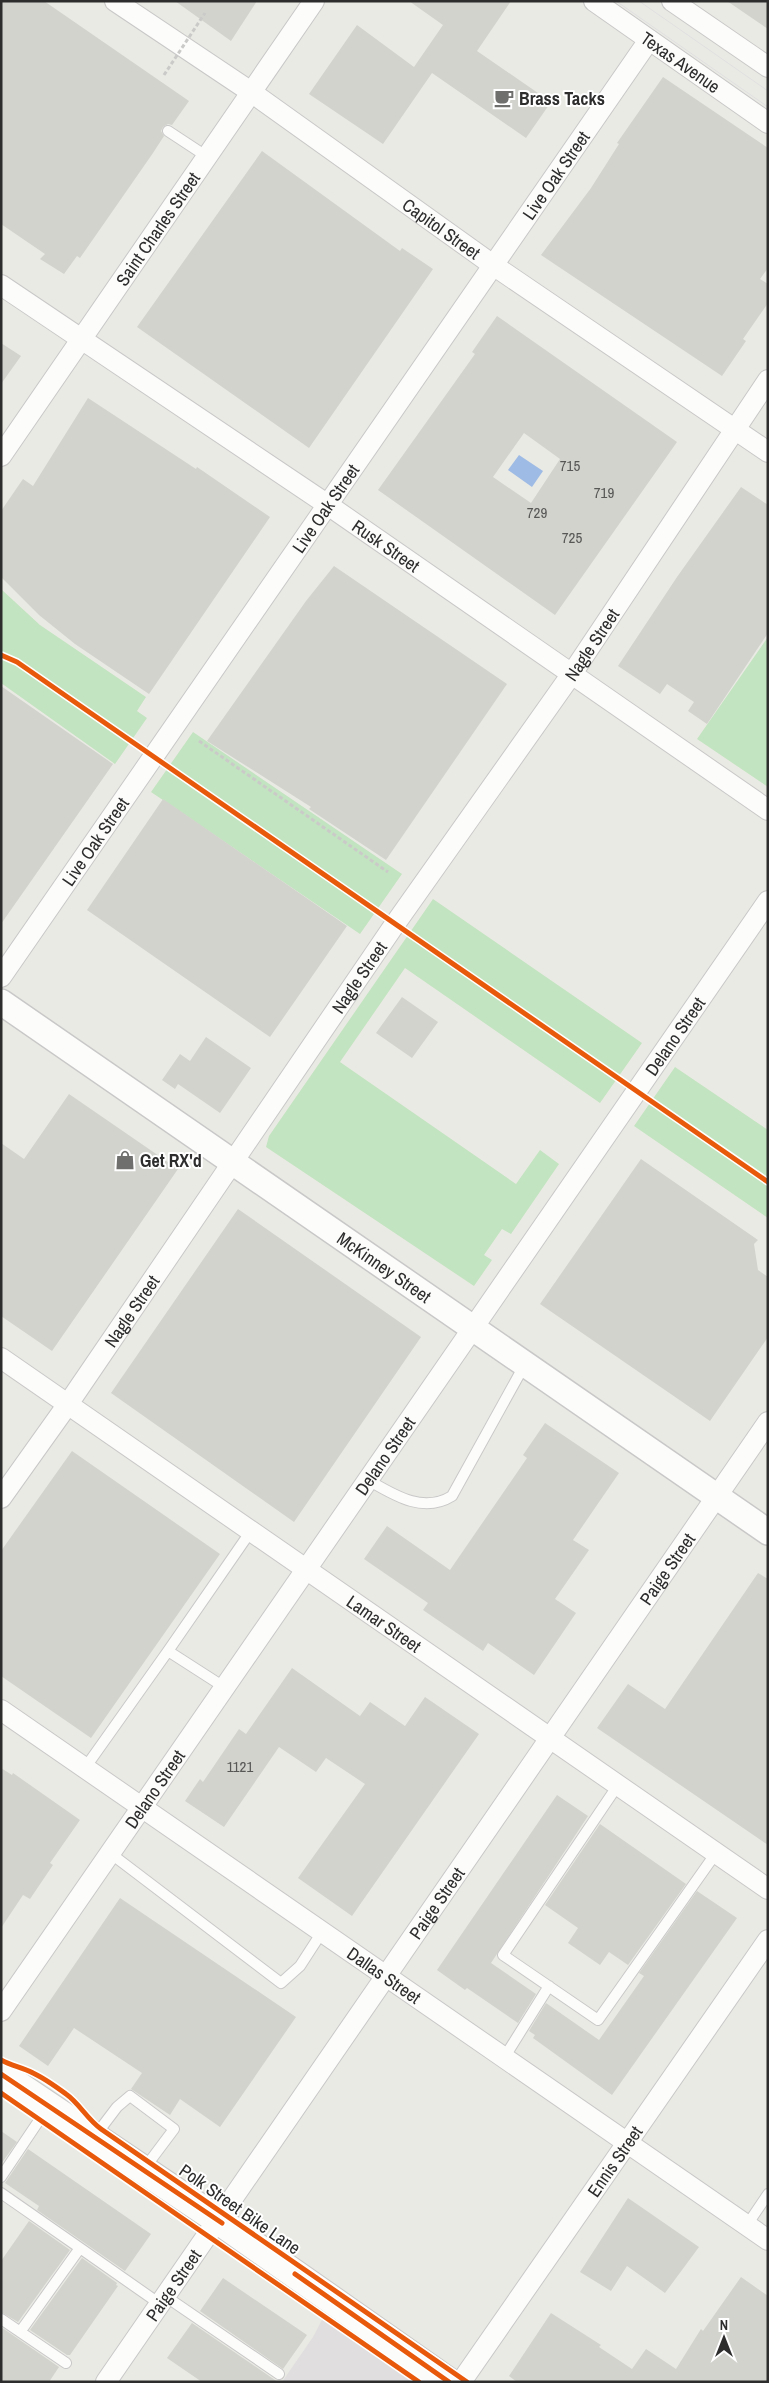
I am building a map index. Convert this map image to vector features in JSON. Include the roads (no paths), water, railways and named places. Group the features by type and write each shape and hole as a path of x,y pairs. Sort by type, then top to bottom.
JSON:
{"main road":[{"path":"1,2074 218,2220 449,2382"}],"street":[{"name":"Capitol Street","path":"115,1 251,92 493,265 768,452"},
{"name":"Saint Charles Street","path":"1,456 314,1"},
{"name":"Texas Avenue","path":"594,1 768,123"},
{"path":"672,1 768,67"},
{"name":"Live Oak Street","path":"1,977 649,40"},
{"name":"Rusk Street","path":"1,285 328,505 768,810"},
{"name":"Nagle Street","path":"1,1498 68,1404 395,924 571,675 734,428 768,380"},
{"name":"Delano Street","path":"1,2011 768,901"},
{"name":"McKinney Street","path":"1,1002 768,1532"},
{"name":"Lamar Street","path":"1,1358 768,1889"},
{"name":"Paige Street","path":"106,2382 768,1422"},
{"name":"Dallas Street","path":"1,1710 768,2240"},
{"name":"Ennis Street","path":"461,2382 768,1940"}],"lane":[{"path":"168,130 206,156"},
{"path":"368,1480 396,1497 414,1502 444,1501 452,1496 525,1364"},
{"path":"85,1768 251,1531"},
{"path":"168,1651 224,1687"},
{"path":"618,1785 503,1955 598,2020 716,1853"},
{"path":"110,1853 281,1983 300,1966 322,1932"},
{"path":"504,2058 549,1986"},
{"path":"94,2137 117,2107 130,2096 174,2129 143,2170"},
{"path":"1,2177 49,2106"},
{"path":"1,2193 80,2248 279,2374"},
{"path":"747,2225 768,2194"},
{"path":"20,2332 80,2248"},
{"path":"1,2319 66,2364"}],"water":[{"path":"519,455 543,471 532,487 508,470"}],"tram line":[{"path":"616,1 768,107"},
{"path":"639,1 768,91"}],"place":[{"name":"Brass Tacks","path":"504,98"},
{"name":"Get RX'd","path":"125,1160"}]}
